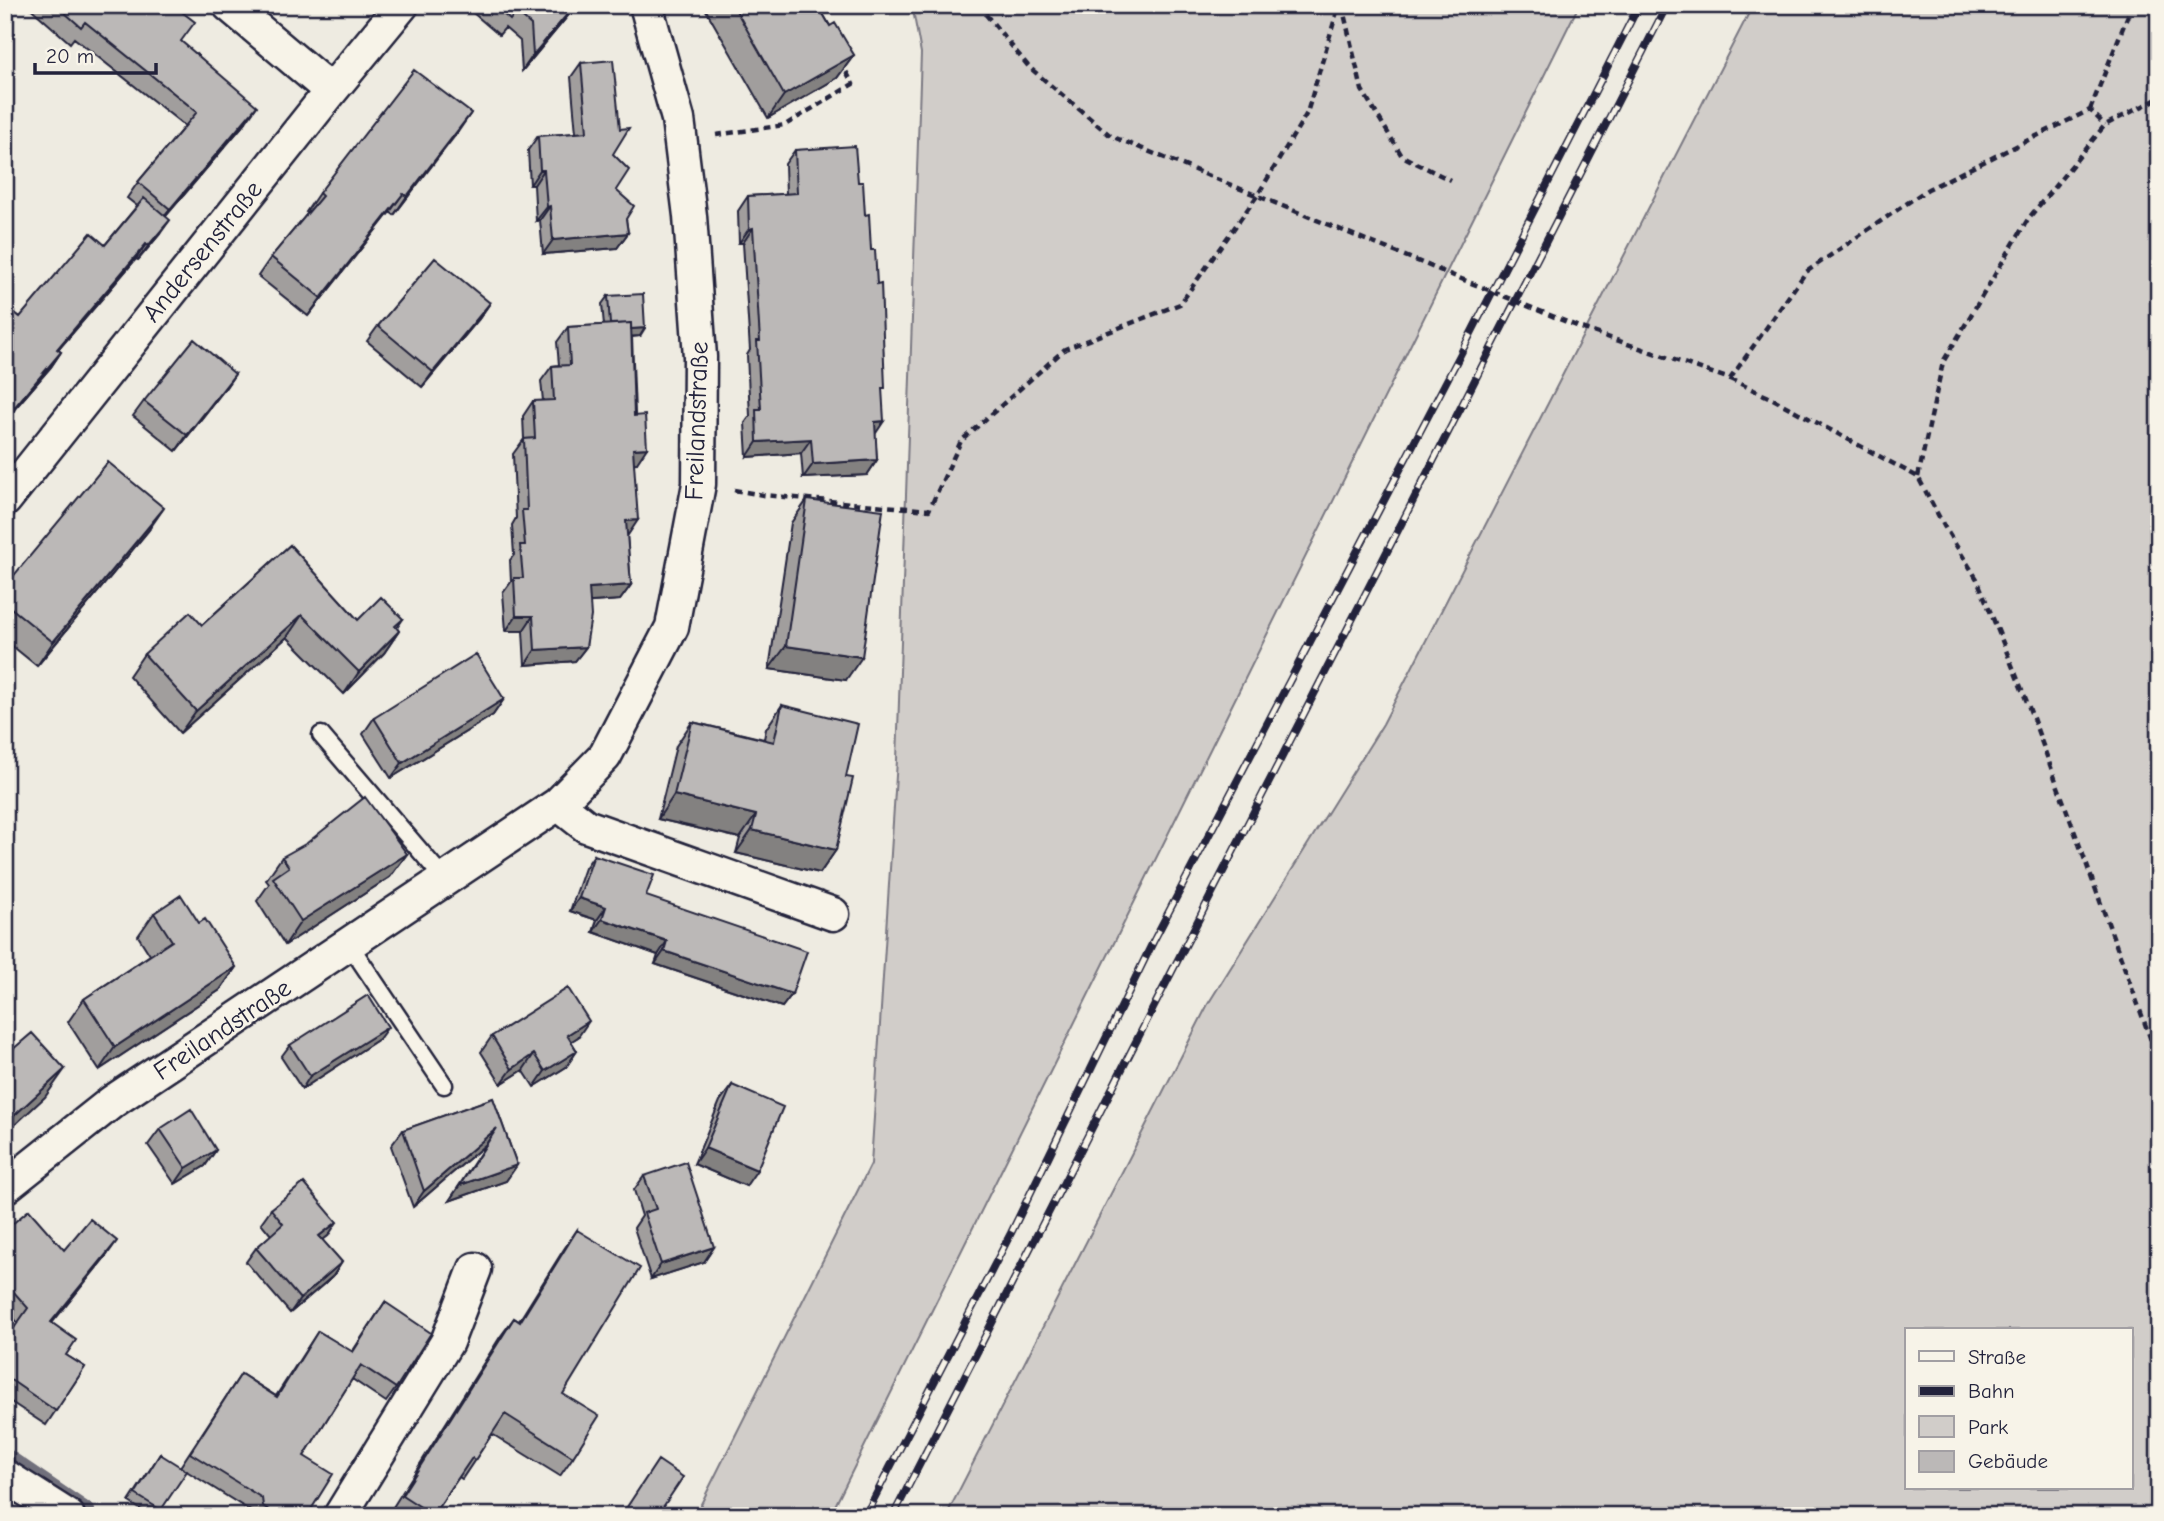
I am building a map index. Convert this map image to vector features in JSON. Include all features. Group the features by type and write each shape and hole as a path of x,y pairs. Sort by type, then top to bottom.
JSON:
{"street":[{"path":"229,5 331,91"},
{"name":"Andersenstraße","path":"5,500 402,5"},
{"name":"Freilandstraße","path":"5,1187 112,1102 558,804 605,756 672,627 699,484 700,357 690,216 678,119 646,5"},
{"path":"558,804 586,826 833,914"},
{"path":"340,1516 447,1342 475,1269"},
{"path":"5,1476 68,1516"}],"lane":[{"path":"321,735 446,881"},
{"path":"349,944 444,1084"}],"path":[{"path":"978,5 1028,66 1111,136 1584,329 1730,379 1773,399 1918,477 1977,579 2026,702 2159,1062"},
{"path":"699,484 763,495 929,510 961,441 1065,349 1180,304 1257,196 1307,113 1340,5"},
{"path":"1340,5 1362,89 1402,156 1450,180"},
{"path":"1730,379 1807,272 1928,189 2090,110 2132,5"},
{"path":"680,139 785,125 853,84 840,61"},
{"path":"1918,477 1943,362 2028,219 2105,125 2159,98"},
{"path":"2090,110 2105,125"}],"green space":[{"path":"912,5 1579,5 830,1516 695,1516 871,1164 897,760 921,53"},
{"path":"1753,5 2159,5 2159,1516 946,1516 1208,1004 1383,724"}],"building":[{"path":"56,5 173,5 195,22 181,41 257,106 170,209 138,182 197,112 85,22 81,27"},
{"path":"493,5 575,5 533,55 531,25 516,12 510,20"},
{"path":"733,5 818,5 830,26 835,23 854,55 784,95"},
{"path":"613,60 620,129 629,128 613,154 629,170 616,190 634,206 626,219 628,233 553,240 544,170 540,170 538,136 587,132 581,63"},
{"path":"414,70 471,113 407,196 403,194 321,298 271,257 322,196 319,193"},
{"path":"855,146 858,182 863,182 865,215 869,214 871,250 875,250 877,284 881,283 884,421 875,422 877,460 813,464 811,439 757,442 756,409 761,409 757,341 760,341 753,228 749,229 748,196 797,193 795,150"},
{"path":"144,198 170,220 148,246 146,244 57,349 61,352 13,409 5,404 5,305 20,317 91,233 105,245"},
{"path":"435,258 490,303 433,372 378,326"},
{"path":"643,294 645,328 631,329 631,323 610,324 608,296"},
{"path":"631,323 634,416 645,415 647,448 633,449 638,520 626,521 631,585 589,588 591,616 586,647 535,650 533,616 516,616 514,578 523,578 520,545 525,545 522,510 527,510 524,439 535,438 533,401 554,400 552,366 570,365 568,327"},
{"path":"194,339 235,374 187,435 144,401"},
{"path":"108,462 164,508 53,642 5,603 5,586"},
{"path":"807,500 883,510 862,657 786,646"},
{"path":"290,545 358,620 381,597 403,619 395,626 399,631 359,672 302,615 196,711 144,654 190,612 202,625"},
{"path":"476,654 504,699 402,763 374,718"},
{"path":"782,705 858,724 846,777 853,778 836,850 752,830 756,815 674,795 692,722 774,742"},
{"path":"365,797 407,854 301,921 273,878 289,867 282,857 307,843"},
{"path":"594,855 654,875 646,896 807,951 792,994 664,951 667,941 602,919 606,907 579,898"},
{"path":"181,895 199,923 205,919 236,967 115,1047 84,999 172,941 154,913"},
{"path":"568,988 589,1021 567,1035 577,1051 545,1071 534,1054 512,1069 492,1036"},
{"path":"368,995 388,1027 310,1076 290,1045"},
{"path":"32,1033 65,1069 5,1124 5,1056"},
{"path":"732,1085 783,1107 757,1170 705,1148"},
{"path":"493,1098 517,1165 460,1185 497,1128 424,1191 403,1130"},
{"path":"191,1109 216,1150 186,1168 160,1129"},
{"path":"686,1162 714,1247 661,1264 644,1213 656,1209 644,1176"},
{"path":"304,1183 337,1222 319,1236 342,1262 300,1299 256,1248 283,1224 271,1209"},
{"path":"29,1210 64,1250 90,1219 117,1241 51,1322 76,1340 66,1355 85,1367 56,1411 5,1376 5,1341 28,1308 5,1282 5,1230"},
{"path":"577,1230 640,1268 563,1394 599,1416 573,1457 505,1414 475,1460 472,1458 433,1515 402,1495 514,1318 520,1322"},
{"path":"385,1302 431,1333 396,1388 361,1365 304,1456 333,1474 307,1516 290,1516 285,1513 276,1515 263,1506 262,1498 190,1453 241,1374 277,1397 318,1331 353,1352"},
{"path":"160,1454 187,1471 161,1510 135,1494"},
{"path":"658,1460 683,1477 657,1516 621,1516"},
{"path":"29,1509 41,1516 25,1516"}],"waterway":[{"path":"5,1453 89,1510"}],"railway":[{"path":"865,1516 1011,1233 1154,940 1460,355 1639,5"},
{"path":"893,1516 1667,5"}]}
